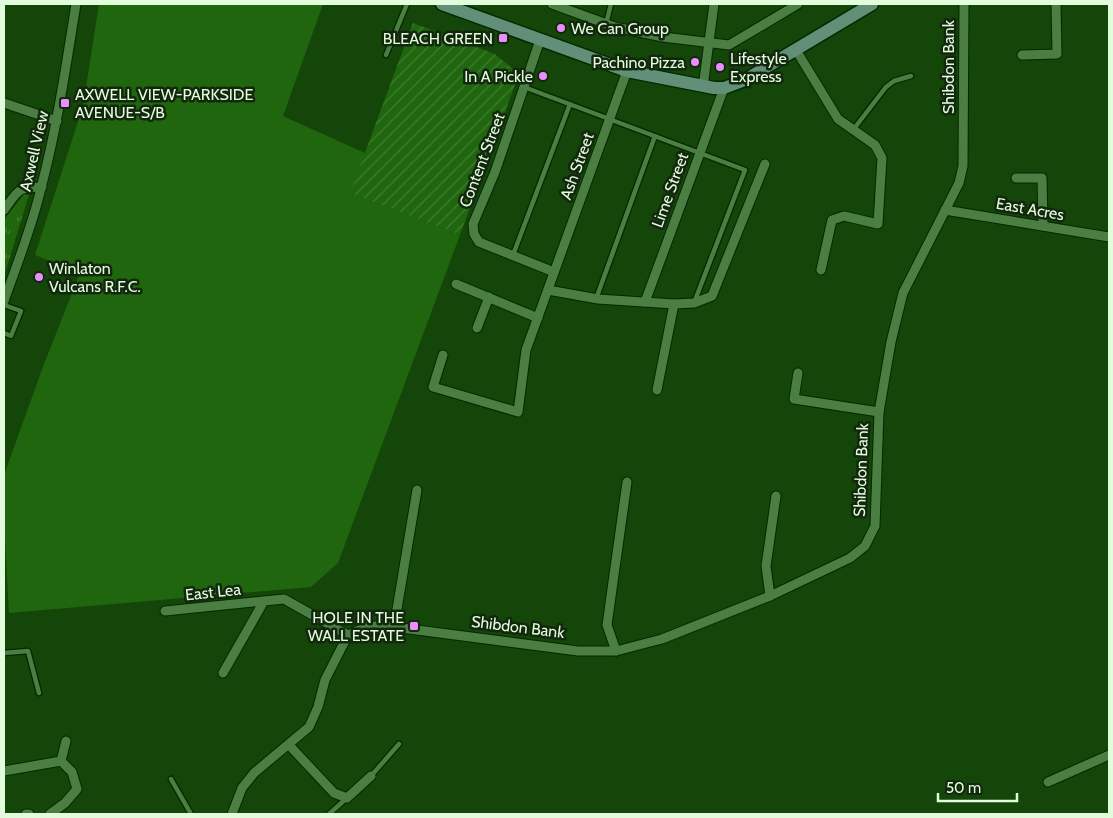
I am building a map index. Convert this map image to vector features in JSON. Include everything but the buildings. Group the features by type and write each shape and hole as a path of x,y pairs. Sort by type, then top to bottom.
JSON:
{"street":[{"name":"Axwell View","path":"4,303 42,187 57,120 76,4"},
{"path":"442,4 627,72 703,87 724,88 745,80 872,4"},
{"path":"552,4 562,6 606,25 663,37 729,45 798,4"},
{"path":"703,87 714,4"},
{"name":"Shibdon Bank","path":"348,635 363,628 376,626 394,627 578,651 616,651 662,639 770,596 850,558 865,546 875,526 879,412 891,342 903,293 959,183 963,166 964,4"},
{"path":"1022,55 1057,54 1056,4"},
{"name":"Content Street","path":"540,40 495,172 473,224 474,234 479,242 554,272"},
{"path":"796,50 838,119 874,145 882,158 878,224 844,216 832,220 821,270"},
{"name":"Ash Street","path":"443,355 433,387 518,412 526,350 627,72"},
{"name":"Lime Street","path":"645,302 724,88"},
{"path":"4,103 57,120"},
{"path":"548,290 596,299 674,304 694,303 712,296 765,164"},
{"path":"1016,178 1042,178 1043,226"},
{"path":"4,210 18,191 25,187 42,187"},
{"name":"East Acres","path":"945,210 1109,238"},
{"path":"456,284 538,318"},
{"path":"477,328 489,297"},
{"path":"657,390 674,304"},
{"path":"798,373 794,399 879,412"},
{"path":"616,651 607,625 627,482"},
{"path":"394,627 417,490"},
{"path":"770,596 766,566 776,496"},
{"name":"East Lea","path":"165,612 284,598 348,635"},
{"name":"East Lea","path":"222,673 264,601"},
{"path":"232,814 242,788 254,773 309,727 318,707 325,680 348,635"},
{"path":"61,761 66,741"},
{"path":"289,745 334,793 347,798 371,776"},
{"path":"1048,782 1109,755"},
{"path":"4,771 61,761"},
{"path":"50,814 65,803 77,789 72,772 61,761"}],"lane":[{"path":"386,55 407,4"},
{"path":"606,25 611,4"},
{"path":"854,130 886,87 894,81 911,76"},
{"path":"524,87 745,170 694,303"},
{"path":"513,255 570,104"},
{"path":"596,299 655,136"},
{"path":"4,303 21,311 11,336 4,333"},
{"path":"4,653 28,651 39,693"},
{"path":"371,776 399,744"},
{"path":"171,779 191,814"},
{"path":"329,814 347,798"}],"green space":[{"path":"99,4 323,4 283,116 365,153 351,193 460,235 338,563 311,587 9,613 4,523 4,475 44,364 80,273 35,255 83,106"},
{"path":"413,23 495,54 519,74 460,235 350,193"},
{"path":"24,194 29,195 4,276 4,220"}],"place":[{"name":"We Can Group","path":"561,28"},
{"name":"BLEACH GREEN","path":"503,38"},
{"name":"Pachino Pizza","path":"695,62"},
{"name":"Lifestyle Express","path":"720,67"},
{"name":"In A Pickle","path":"543,76"},
{"name":"AXWELL VIEW-PARKSIDE AVENUE-S/B","path":"65,103"},
{"name":"Winlaton Vulcans R.F.C.","path":"39,277"},
{"name":"HOLE IN THE WALL ESTATE","path":"414,626"}]}
